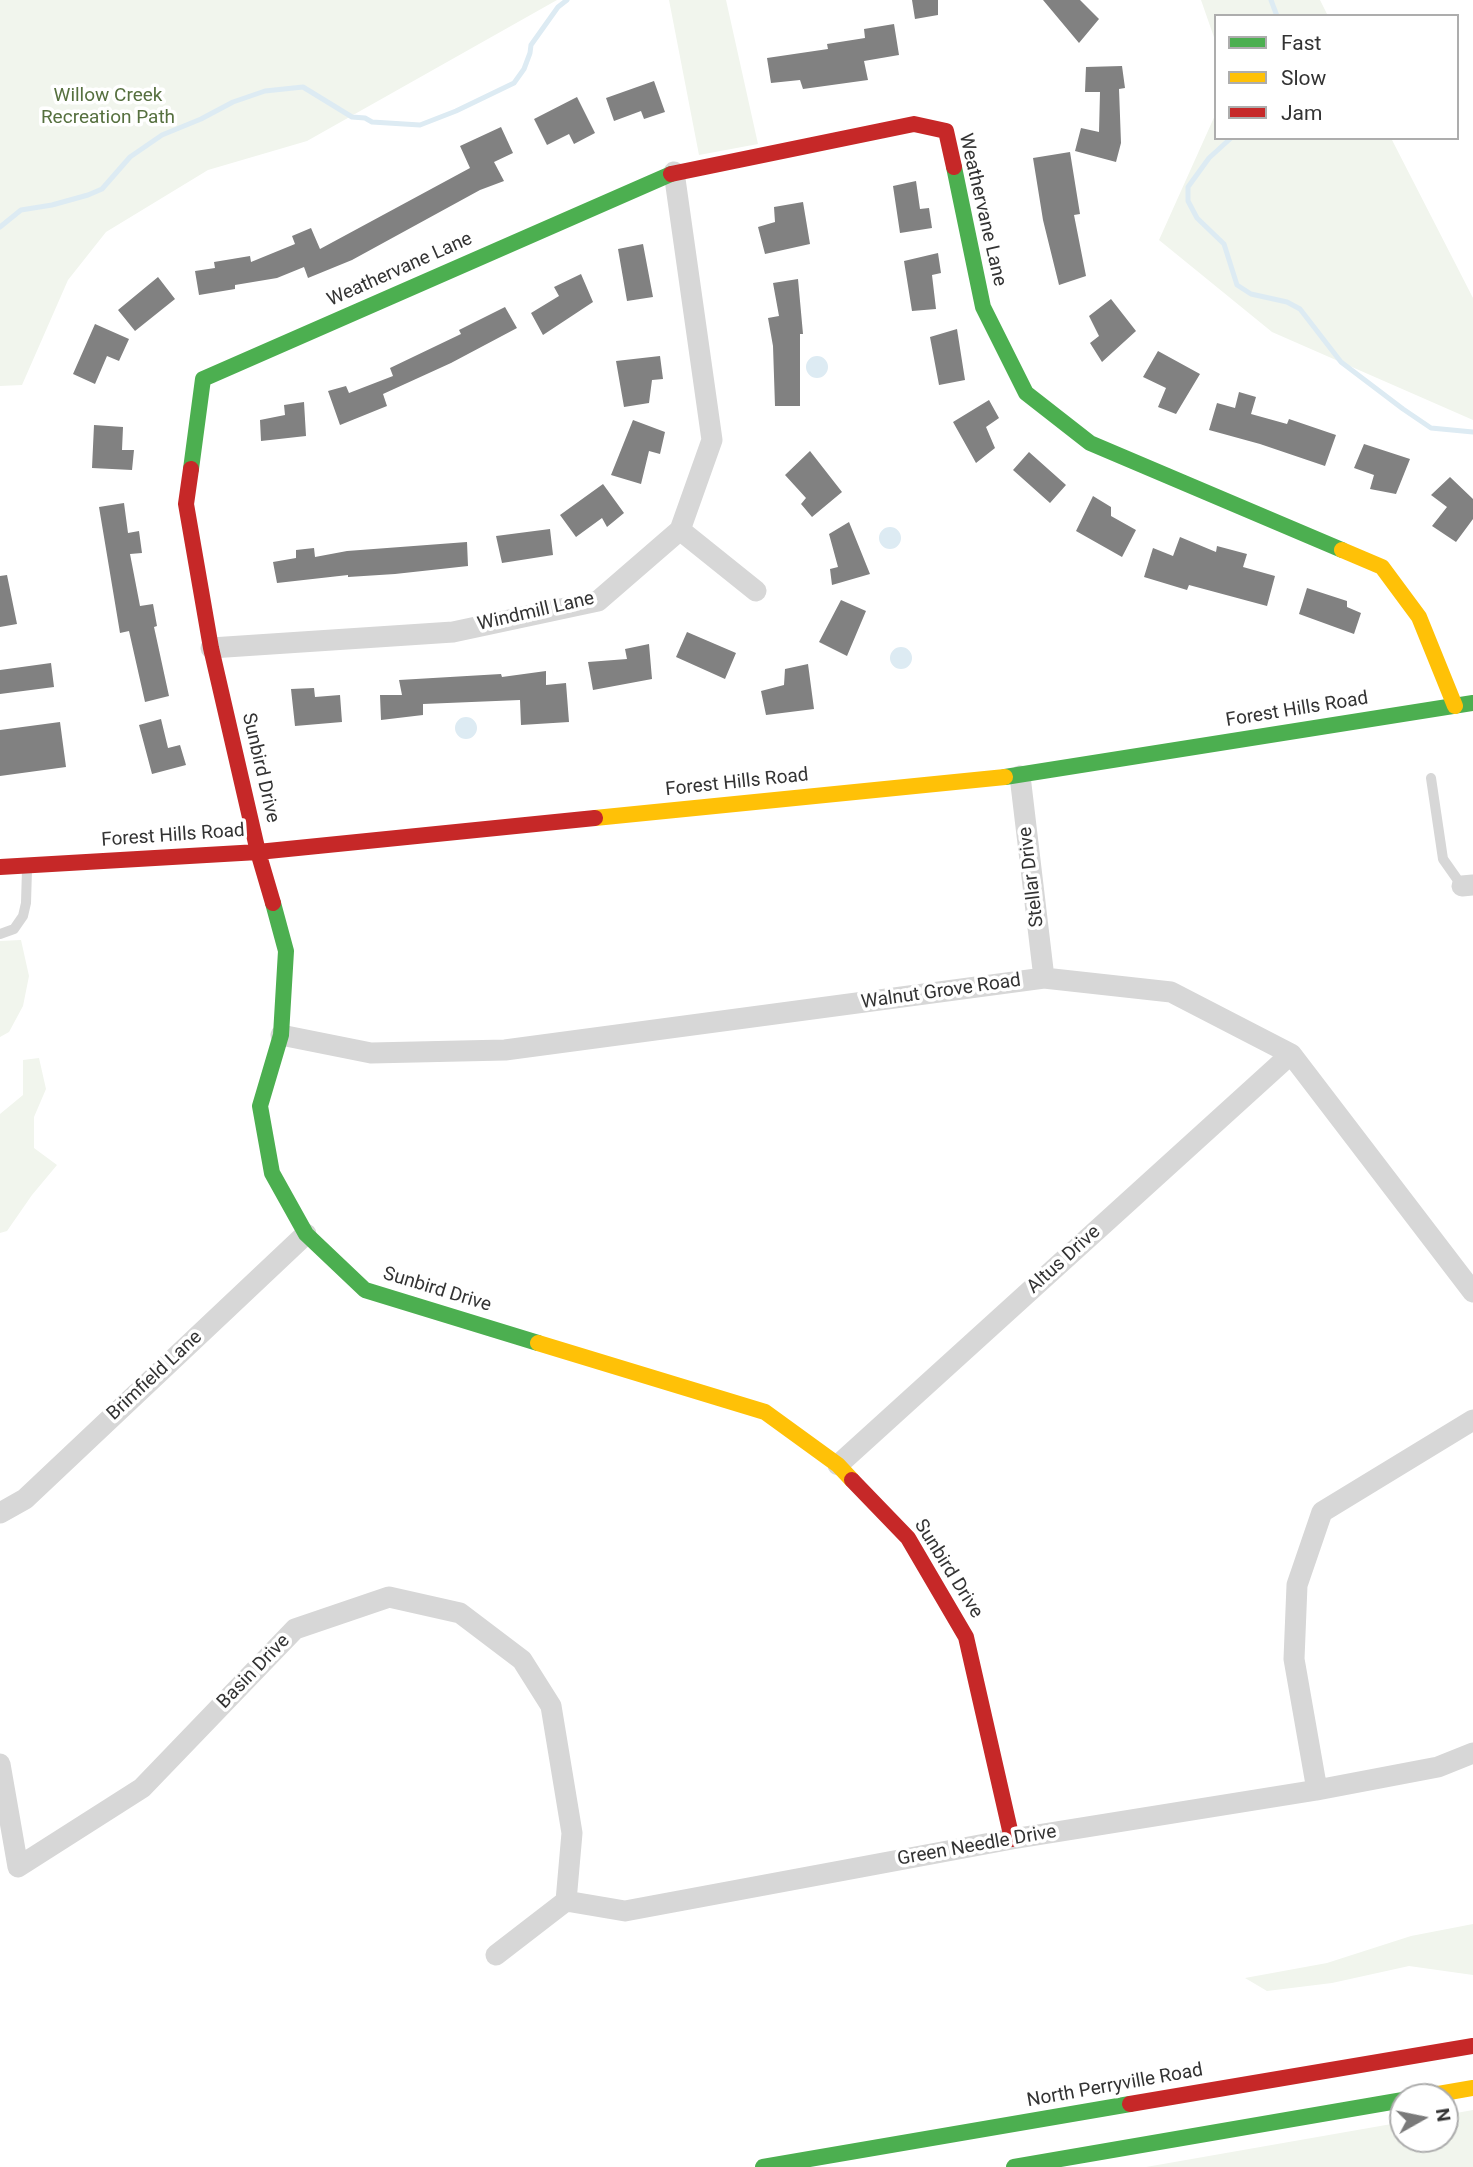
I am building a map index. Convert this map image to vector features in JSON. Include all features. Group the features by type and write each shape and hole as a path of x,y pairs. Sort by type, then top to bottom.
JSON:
{"street":[{"name":"Weathervane Lane","path":"203,379 674,172 914,124 946,131 983,307 1026,393 1090,443 1382,567 1419,617 1455,706"},
{"name":"Windmill Lane","path":"211,648 453,632 597,601 680,530 712,440 674,172"},
{"name":"Sunbird Drive","path":"203,379 186,504 211,648 258,852 286,951 281,1035 260,1106 272,1173 306,1234 365,1290 765,1412 838,1465 908,1538 966,1637 1012,1839"},
{"path":"680,530 756,591"},
{"name":"Forest Hills Road","path":"0,867 258,852 1020,776 1473,703"},
{"name":"Stellar Drive","path":"1020,776 1044,978"},
{"name":"Walnut Grove Road","path":"281,1035 371,1053 505,1050 1044,978 1171,992 1290,1054 1473,1292"},
{"name":"Altus Drive","path":"838,1465 1290,1054"},
{"name":"Brimfield Lane","path":"0,1513 25,1499 306,1234"},
{"path":"1317,1790 1294,1659 1297,1585 1322,1512 1473,1420"},
{"name":"Basin Drive","path":"0,1764 18,1867 142,1788 295,1629 389,1597 460,1613 522,1660 551,1706 572,1833 566,1901"},
{"name":"Green Needle Drive","path":"566,1901 625,1910 1012,1839 1317,1790 1438,1767 1473,1753"},
{"path":"496,1955 566,1901"},
{"name":"North Perryville Road","path":"763,2167 1473,2046"},
{"path":"1014,2167 1389,2102"}],"lane":[{"path":"1430,778 1443,859 1467,886"},
{"path":"0,934 13,929 23,916 27,866"}],"green space":[{"name":"Willow Creek Recreation Path","path":"0,0 557,0 307,141 208,170 106,232 68,280 22,385 0,386"},
{"path":"669,0 726,0 758,144 699,155"},
{"path":"1201,0 1320,0 1327,14 1214,14 1214,37"},
{"path":"1214,117 1214,140 1392,140 1473,298 1473,420 1272,332 1159,240"},
{"path":"21,940 29,976 23,1006 9,1032 0,1037 0,941"},
{"path":"39,1058 46,1089 34,1117 34,1148 57,1165 7,1231 0,1233 0,1114 23,1095 23,1060"},
{"path":"1473,1924 1473,1975 1409,1966 1332,1983 1267,1991 1245,1978 1327,1963 1411,1936"},
{"path":"1473,2110 1473,2167 1146,2167 1389,2124 1389,2153 1459,2153 1459,2112"}],"shaded area":[{"path":"817,356 825,359 828,367 825,375 817,378 809,375 806,367 809,359"},
{"path":"890,527 898,530 901,538 898,546 890,549 882,546 879,538 882,530"},
{"path":"901,647 909,650 912,658 909,666 901,669 893,666 890,658 893,650"},
{"path":"466,717 474,720 477,728 474,736 466,739 458,736 455,728 458,720"}],"building":[{"path":"912,0 938,0 938,15 915,19"},
{"path":"1043,0 1080,0 1099,19 1079,43"},
{"path":"894,24 899,55 864,61 868,80 803,89 800,80 771,83 767,58 828,49 827,44 865,38 864,29"},
{"path":"1122,66 1125,88 1119,89 1121,143 1116,162 1075,151 1081,128 1099,132 1100,92 1085,92 1086,67"},
{"path":"654,81 665,112 644,119 641,111 614,121 606,98"},
{"path":"577,97 595,133 574,144 569,134 547,145 534,119"},
{"path":"501,127 513,153 494,162 504,181 480,190 352,260 308,278 304,267 277,278 235,285 235,289 199,295 195,271 215,268 214,262 250,256 251,262 295,244 292,236 311,228 320,249 470,168 460,146"},
{"path":"1070,152 1080,214 1074,215 1086,276 1059,285 1043,220 1033,158"},
{"path":"916,181 920,209 929,208 932,228 900,233 893,186"},
{"path":"803,202 810,244 765,254 758,227 775,222 774,207"},
{"path":"643,244 653,297 627,301 618,249"},
{"path":"938,253 941,273 932,275 936,309 912,311 904,261"},
{"path":"581,274 593,302 543,335 531,313 559,296 554,287"},
{"path":"158,277 175,299 135,331 118,310"},
{"path":"798,279 803,334 800,334 800,406 775,406 773,346 768,318 779,316 773,283"},
{"path":"1111,299 1136,331 1102,362 1090,343 1099,336 1089,316"},
{"path":"505,307 517,328 451,363 383,394 387,406 340,425 328,391 346,386 349,393 393,376 390,368 461,334 459,330"},
{"path":"95,324 129,339 119,361 107,356 95,384 73,374"},
{"path":"957,329 965,380 939,385 930,337"},
{"path":"1158,351 1200,374 1176,414 1158,407 1166,388 1143,377"},
{"path":"660,356 663,379 652,380 649,403 624,407 616,361"},
{"path":"1239,392 1256,397 1251,414 1287,424 1289,419 1336,435 1325,466 1209,430 1217,403 1235,408"},
{"path":"989,400 999,418 986,427 995,448 976,463 953,422"},
{"path":"304,402 306,436 261,441 260,420 285,415 284,405"},
{"path":"633,420 665,432 660,454 649,451 641,484 611,475"},
{"path":"94,425 123,427 122,450 134,450 132,470 92,468"},
{"path":"1364,444 1410,459 1396,494 1370,489 1374,475 1354,468"},
{"path":"810,451 842,492 812,517 801,504 806,498 785,475"},
{"path":"1029,452 1066,485 1050,503 1013,470"},
{"path":"1450,477 1473,499 1473,519 1456,542 1432,526 1447,507 1431,495"},
{"path":"603,484 624,513 607,527 602,518 576,537 560,515"},
{"path":"1093,496 1111,507 1111,516 1136,530 1122,557 1076,531"},
{"path":"124,503 128,533 139,531 142,553 130,554 140,606 153,604 157,626 154,627 169,696 145,702 129,631 120,633 99,507"},
{"path":"849,522 870,574 832,585 830,569 838,567 829,534"},
{"path":"550,529 553,555 502,563 496,536"},
{"path":"1180,537 1216,552 1217,546 1247,554 1243,567 1275,576 1267,606 1189,585 1187,590 1144,577 1153,548 1173,556"},
{"path":"467,542 468,566 395,574 348,575 277,583 273,562 296,558 296,550 314,548 315,557 347,551"},
{"path":"7,575 17,624 0,627 0,576"},
{"path":"1307,588 1347,601 1347,607 1361,613 1354,634 1299,614"},
{"path":"841,600 866,611 847,656 819,642"},
{"path":"687,632 736,653 725,679 676,657"},
{"path":"649,644 652,679 593,690 588,662 627,659 625,649"},
{"path":"51,663 54,687 0,694 0,670"},
{"path":"808,664 814,709 766,715 761,691 784,685 785,669"},
{"path":"546,671 546,685 566,683 569,722 521,725 520,700 423,704 423,715 381,720 380,695 402,695 399,680 501,674 502,677"},
{"path":"314,688 315,697 340,695 342,722 295,726 291,689"},
{"path":"161,719 168,748 180,745 186,765 152,774 139,725"},
{"path":"60,722 66,767 0,776 0,730"}],"waterway":[{"path":"0,227 21,210 52,205 102,189 130,157 162,135 233,102 265,91 303,87 352,117 365,118 372,122 420,125 456,111 514,83 524,69 531,45 558,7 567,0"},
{"path":"1271,0 1276,14"},
{"path":"1229,140 1209,158 1188,187 1188,201 1197,218 1224,244 1237,285 1251,294 1287,302 1300,309 1341,362 1431,428 1473,432"}],"traffic: fast":[{"path":"954,167 983,307 1026,393 1090,443 1342,550"},
{"path":"191,469 203,379 671,174"},
{"path":"1005,777 1473,703"},
{"path":"273,903 286,951 281,1035 260,1106 272,1173 306,1234 365,1290 538,1343"},
{"path":"1014,2167 1389,2102"},
{"path":"763,2167 1130,2104"}],"traffic: slow":[{"path":"1342,550 1382,567 1419,617 1455,706"},
{"path":"595,818 1005,777"},
{"path":"538,1343 765,1412 838,1465 852,1480"},
{"path":"1459,2090 1473,2088"}],"traffic: jam":[{"path":"671,174 914,124 946,131 954,167"},
{"path":"191,469 186,504 211,648 258,852 273,903"},
{"path":"0,867 258,852 595,818"},
{"path":"852,1480 908,1538 966,1637 1012,1839"},
{"path":"1130,2104 1473,2046"}]}
